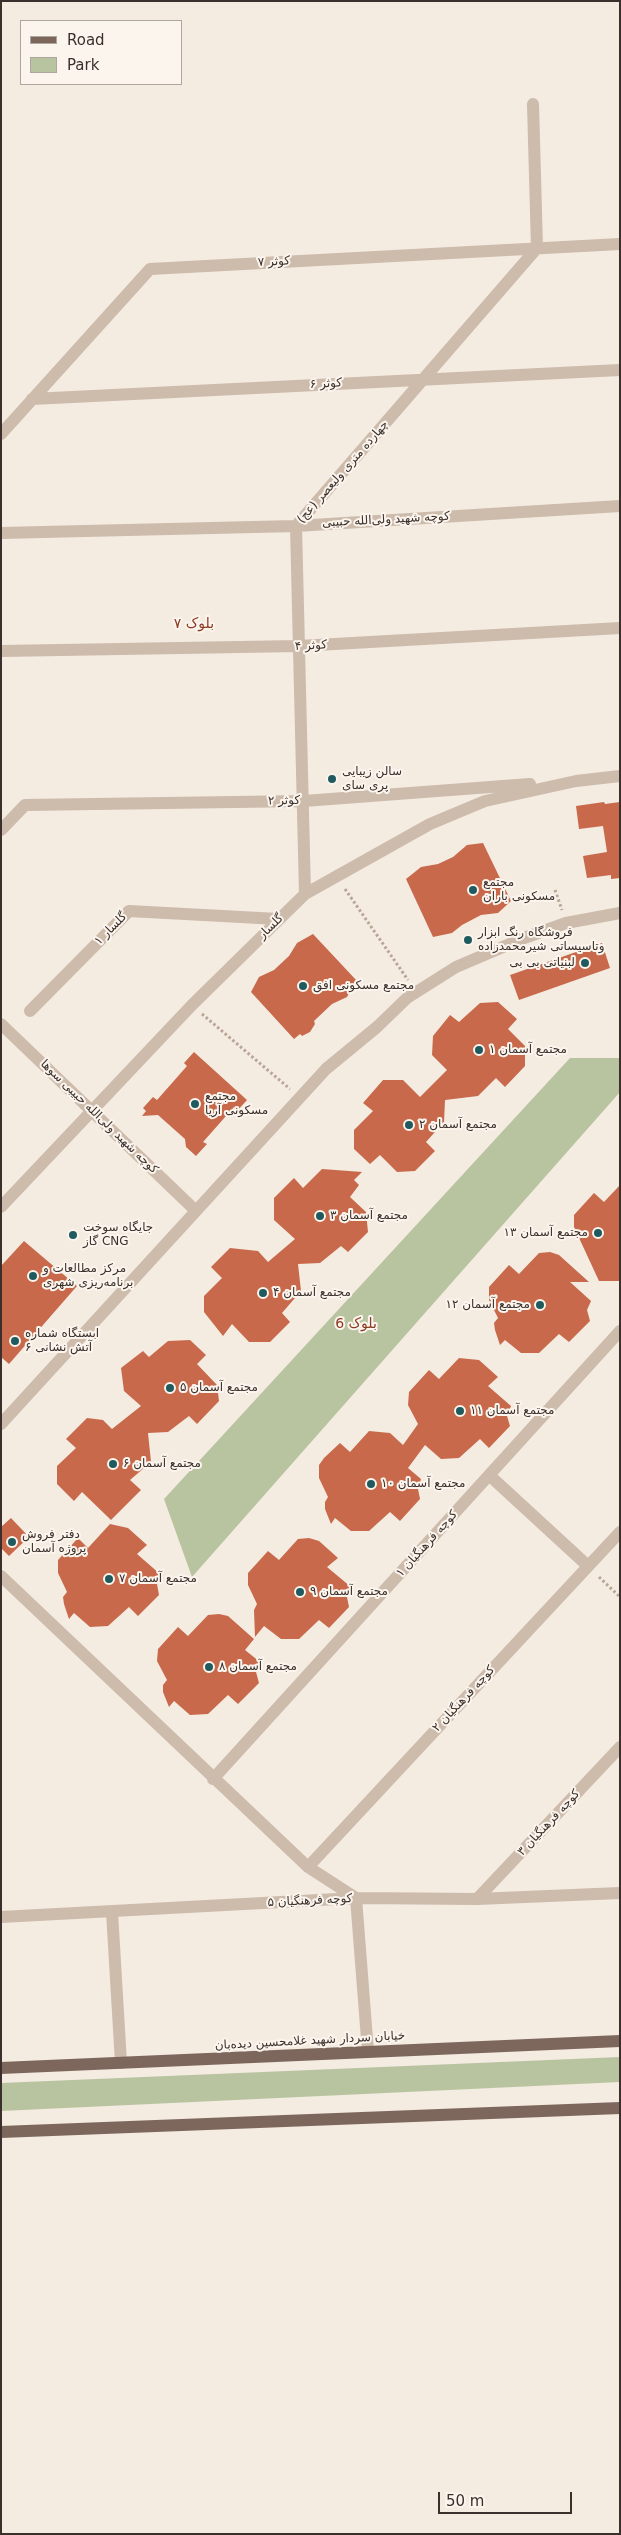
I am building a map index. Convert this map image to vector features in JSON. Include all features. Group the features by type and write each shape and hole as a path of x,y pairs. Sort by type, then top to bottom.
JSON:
{"main road":[{"name":"خیابان سردار شهید غلامحسین دیده‌بان","path":"1,2068 620,2041"},
{"path":"1,2132 620,2108"}],"street":[{"path":"533,104 537,248"},
{"name":"کوثر ۷","path":"1,434 150,269 620,244"},
{"name":"چهارده متری ولیعصر (عج)","path":"305,894 296,526 537,248"},
{"name":"کوثر ۶","path":"32,399 424,378 620,370"},
{"name":"کوچه شهید ولی‌الله حبیبی","path":"1,533 296,526 620,506"},
{"name":"کوثر ۴","path":"1,651 299,646 620,628"},
{"name":"گلسار","path":"1,1207 192,1005 305,894 430,824 485,800 576,781 620,776"},
{"name":"کوثر ۲","path":"1,830 25,805 304,801 576,781"},
{"name":"گلسار ۱","path":"30,1011 129,911 278,919"},
{"path":"1,1424 326,1069 416,992 456,967 566,923 620,913"},
{"name":"کوچه شهید ولی‌الله حبیبی سوها","path":"4,1032 93,1110 196,1211"},
{"name":"کوچه فرهنگیان ۱","path":"213,1779 620,1331"},
{"path":"489,1476 588,1566"},
{"name":"کوچه فرهنگیان ۲","path":"308,1866 620,1532"},
{"path":"1,1576 213,1779 308,1866 356,1898 368,2052"},
{"name":"کوچه فرهنگیان ۳","path":"478,1900 620,1747"},
{"name":"کوچه فرهنگیان ۵","path":"1,1917 356,1898 478,1900 620,1893"},
{"path":"112,1912 121,2063"}],"path":[{"path":"336,876 416,992"},
{"path":"555,890 566,923"},
{"path":"192,1005 300,1098"},
{"path":"588,1566 620,1597"}],"green space":[{"path":"570,1058 620,1058 620,1092 192,1577 164,1499"},
{"path":"620,2057 620,2082 1,2111 1,2083"}],"building":[{"path":"604,802 605,804 620,802 620,878 611,879 611,875 587,878 583,856 607,852 603,826 579,829 576,806"},
{"name":"مجتمع مسکونی باران","path":"483,843 511,901 498,913 481,915 462,925 452,933 433,937 406,879 421,867 438,864 453,857 467,845"},
{"name":"مجتمع مسکونی افق","path":"313,934 357,981 350,987 351,989 347,997 332,1004 314,1021 315,1024 310,1032 302,1036 300,1034 294,1039 251,992 259,977 274,970 289,956 297,943"},
{"path":"602,943 610,968 519,1000 510,975"},
{"path":"498,1002 517,1019 508,1029 525,1046 525,1066 505,1087 496,1078 478,1096 445,1100 444,1122 426,1142 435,1151 415,1171 397,1172 380,1155 370,1164 354,1149 354,1130 373,1111 363,1103 383,1080 403,1080 420,1097 447,1070 432,1055 433,1036 450,1015 459,1022 480,1003"},
{"name":"مجتمع مسکونی آریا","path":"194,1052 247,1100 237,1111 234,1107 203,1142 207,1144 196,1156 186,1147 185,1139 158,1115 142,1116 146,1111 143,1108 153,1097 157,1100 187,1066 184,1063"},
{"path":"322,1169 362,1172 354,1180 359,1185 350,1197 366,1212 368,1232 348,1252 341,1246 320,1263 298,1264 301,1291 282,1313 290,1322 270,1342 249,1342 232,1324 223,1336 204,1312 204,1296 222,1278 211,1267 230,1248 258,1251 268,1262 295,1239 274,1220 274,1198 294,1178 303,1188"},
{"name":"مجتمع آسمان ۱۳","path":"620,1185 620,1281 599,1281 574,1227 574,1215 594,1193 604,1202"},
{"name":"مرکز مطالعات و برنامه‌ریزی شهری","path":"24,1241 77,1286 9,1364 1,1357 1,1266"},
{"name":"مجتمع آسمان ۱۲","path":"550,1252 559,1255 589,1282 570,1282 591,1301 587,1310 590,1321 569,1342 559,1334 539,1353 521,1353 505,1340 500,1345 494,1323 498,1318 489,1300 489,1287 509,1265 519,1274 539,1253"},
{"path":"190,1340 206,1355 197,1364 217,1385 219,1401 197,1424 189,1416 168,1432 148,1433 151,1462 130,1480 141,1490 111,1520 82,1492 74,1501 57,1484 57,1466 76,1448 66,1439 87,1418 103,1420 112,1429 141,1406 124,1391 121,1368 143,1351 149,1357 168,1341"},
{"path":"459,1358 479,1360 498,1377 488,1386 511,1406 507,1416 510,1426 489,1448 480,1439 459,1458 441,1459 425,1445 408,1468 421,1479 418,1489 420,1499 400,1521 390,1512 369,1531 351,1531 335,1518 331,1524 325,1509 325,1502 328,1497 319,1478 319,1465 324,1458 340,1443 350,1452 369,1431 390,1433 403,1445 418,1424 408,1405 409,1392 429,1370 439,1379"},
{"name":"دفتر فروش پروژه آسمان","path":"11,1518 29,1537 9,1556 1,1548 1,1527"},
{"name":"مجتمع آسمان ۷","path":"110,1524 128,1528 147,1545 137,1554 160,1574 157,1584 159,1595 138,1616 129,1607 108,1626 90,1627 74,1613 69,1619 63,1597 67,1592 58,1573 58,1560 78,1538 88,1548"},
{"name":"مجتمع آسمان ۹","path":"309,1538 319,1541 338,1558 327,1567 351,1587 347,1597 349,1607 329,1628 319,1620 299,1639 281,1639 264,1626 255,1637 254,1610 257,1604 248,1585 248,1573 268,1551 279,1560 298,1539"},
{"name":"مجتمع آسمان ۸","path":"219,1614 228,1616 254,1639 245,1650 260,1662 256,1672 259,1683 238,1704 228,1695 208,1714 190,1715 174,1701 169,1707 163,1692 163,1685 167,1680 157,1661 158,1649 178,1627 188,1636 208,1615"}],"place":[{"name":"سالن زیبایی پری سای","path":"332,779"},
{"name":"مجتمع مسکونی باران","path":"473,890"},
{"name":"فروشگاه رنگ ابزار وتاسیساتی شیرمحمدزاده","path":"468,940"},
{"name":"لبنیاتی بی بی","path":"585,963"},
{"name":"مجتمع مسکونی افق","path":"303,986"},
{"name":"مجتمع آسمان ۱","path":"479,1050"},
{"name":"مجتمع مسکونی آریا","path":"195,1104"},
{"name":"مجتمع آسمان ۲","path":"409,1125"},
{"name":"مجتمع آسمان ۳","path":"320,1216"},
{"name":"مجتمع آسمان ۱۳","path":"598,1233"},
{"name":"جایگاه سوخت گاز CNG","path":"73,1235"},
{"name":"مرکز مطالعات و برنامه‌ریزی شهری","path":"33,1276"},
{"name":"مجتمع آسمان ۴","path":"263,1293"},
{"name":"مجتمع آسمان ۱۲","path":"540,1305"},
{"name":"ایستگاه شماره ۶ آتش نشانی","path":"15,1341"},
{"name":"مجتمع آسمان ۵","path":"170,1388"},
{"name":"مجتمع آسمان ۱۱","path":"460,1411"},
{"name":"مجتمع آسمان ۶","path":"113,1464"},
{"name":"مجتمع آسمان ۱۰","path":"371,1484"},
{"name":"دفتر فروش پروژه آسمان","path":"12,1542"},
{"name":"مجتمع آسمان ۷","path":"109,1579"},
{"name":"مجتمع آسمان ۹","path":"300,1592"},
{"name":"مجتمع آسمان ۸","path":"209,1667"}],"district":[{"name":"بلوک ۷","path":"194,624"},
{"name":"بلوک 6","path":"356,1324"}]}
